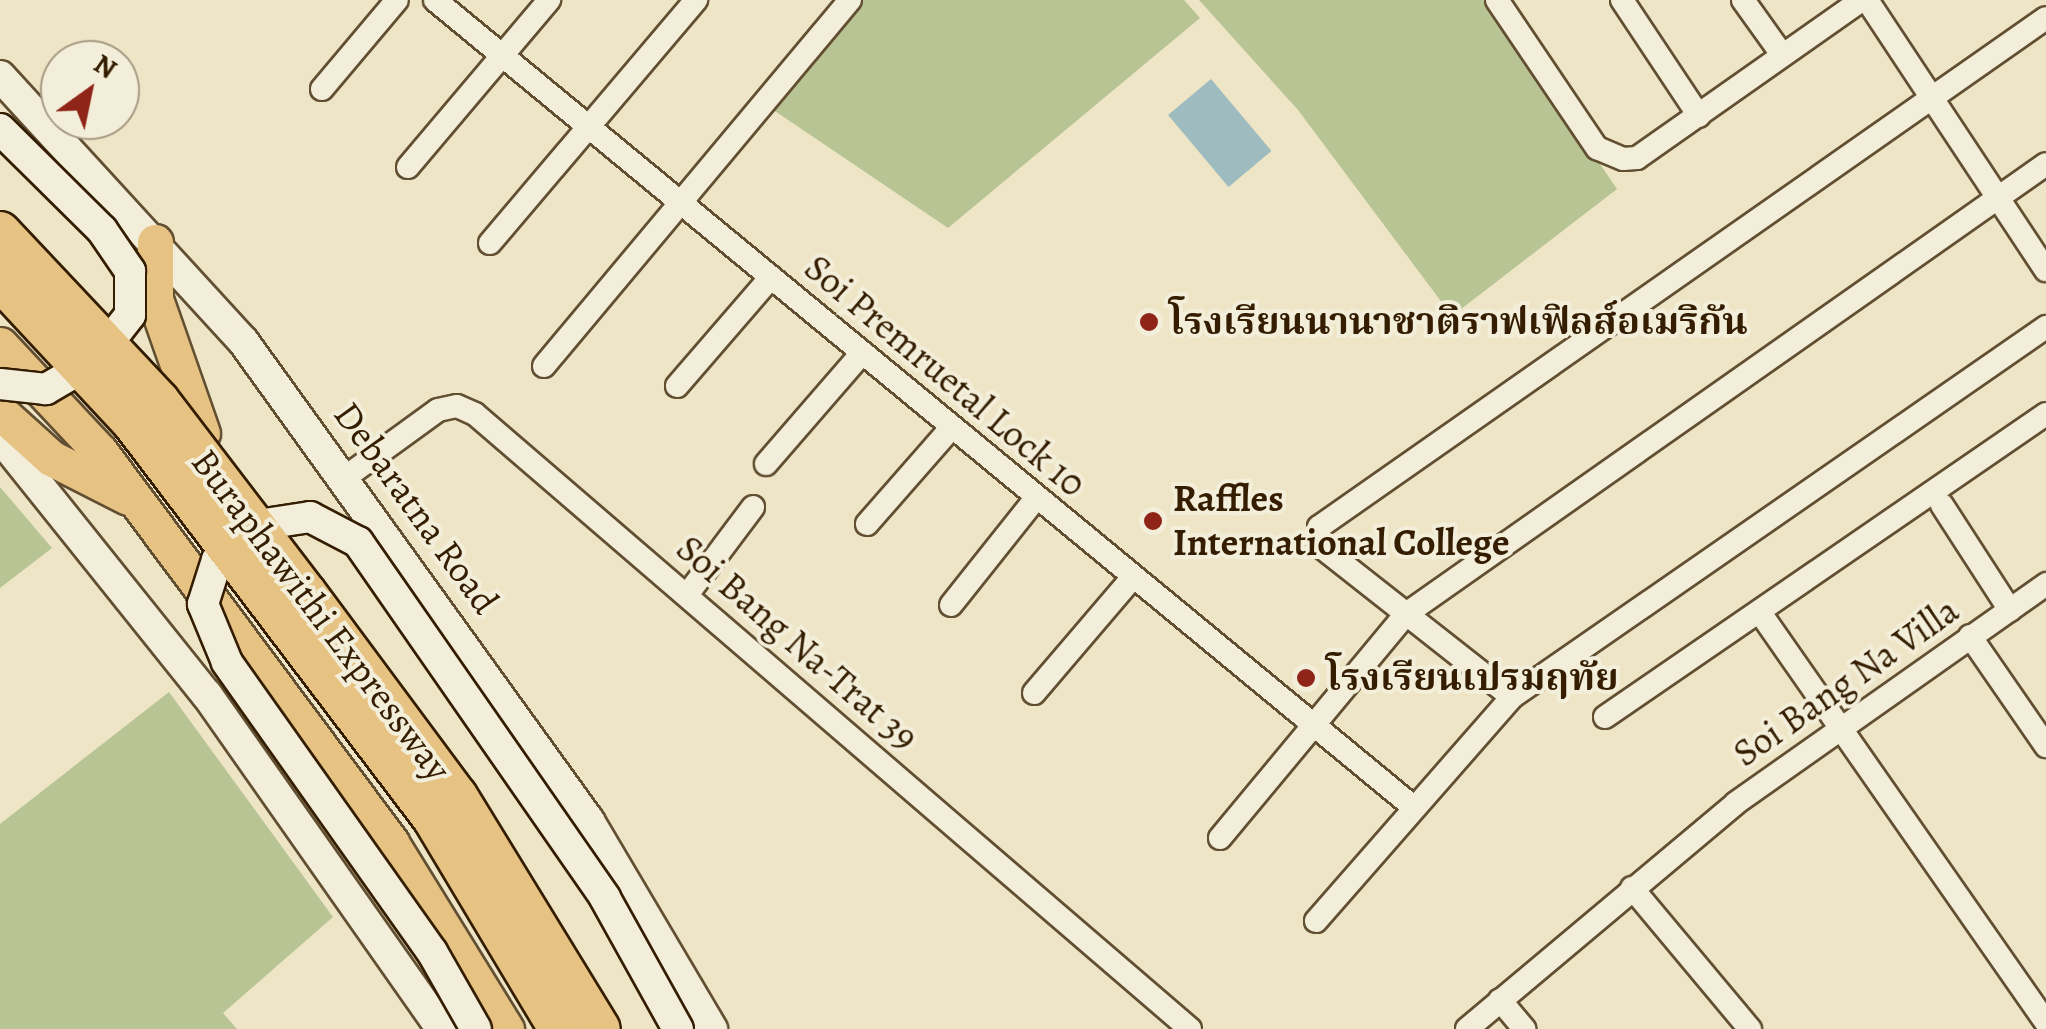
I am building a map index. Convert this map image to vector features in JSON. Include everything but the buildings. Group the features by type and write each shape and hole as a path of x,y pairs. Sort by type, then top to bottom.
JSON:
{"highway":[{"path":"0,212 202,433 470,786 618,1029"},
{"name":"Buraphawithi Expressway","path":"0,232 158,400 306,594 457,796 600,1029"},
{"path":"155,242 155,299 202,433"},
{"name":"Buraphawithi Expressway","path":"0,280 133,423 431,815 559,1029"},
{"path":"0,309 118,436 266,624 414,827 535,1029"},
{"path":"0,344 138,502 391,843 506,1029"},
{"path":"0,412 51,458 138,502"}],"main road":[{"name":"Debaratna Road","path":"0,76 243,341 589,821 712,1029"},
{"path":"0,129 102,230 130,271 130,315 94,361 46,389 0,384"},
{"path":"0,437 207,695 442,1029"},
{"path":"476,1029 432,952 227,662 203,604 216,560 258,525 310,517 358,542 606,898 678,1029"}],"street":[{"path":"322,89 397,0"},
{"name":"Soi Premruetal Lock 10","path":"435,0 1411,805"},
{"path":"408,167 549,0"},
{"path":"490,243 696,0"},
{"path":"544,366 850,0"},
{"path":"1497,0 1609,158 1637,158 1781,53 1864,0 2046,270"},
{"path":"1622,0 1699,116"},
{"path":"1743,0 1781,53"},
{"path":"1512,697 1319,546 1315,536 1326,518 2046,18"},
{"path":"1220,838 1406,614 2046,164"},
{"path":"677,386 771,277"},
{"path":"1316,921 1411,805 1512,697 2046,327"},
{"path":"766,464 862,354"},
{"name":"Soi Bang Na-Trat 39","path":"343,479 438,410 458,406 475,414 1190,1029"},
{"path":"1604,717 1761,614 2046,414"},
{"path":"868,524 952,427"},
{"path":"951,605 1037,497"},
{"path":"1942,504 2010,610"},
{"path":"687,595 753,507"},
{"path":"1034,693 1134,576"},
{"name":"Soi Bang Na Villa","path":"1632,888 1840,727 2046,584"},
{"path":"1761,614 2046,1022"},
{"path":"1970,636 2046,746"},
{"path":"1467,1029 1632,888 1750,1029"},
{"path":"1500,1000 1524,1029"}],"green space":[{"path":"850,0 1184,0 1200,18 948,228 766,105"},
{"path":"1199,0 1488,0 1617,189 1452,316 1298,110"},
{"path":"0,487 52,548 0,588"},
{"path":"169,692 333,917 223,1013 237,1029 0,1029 0,824"}],"water":[{"path":"1211,79 1271,151 1229,187 1168,115"}],"place":[{"name":"โรงเรียนนานาชาติราฟเฟิลส์อเมริกัน","path":"1149,322"},
{"name":"Raffles International College","path":"1153,521"},
{"name":"โรงเรียนเปรมฤทัย","path":"1306,678"}]}
